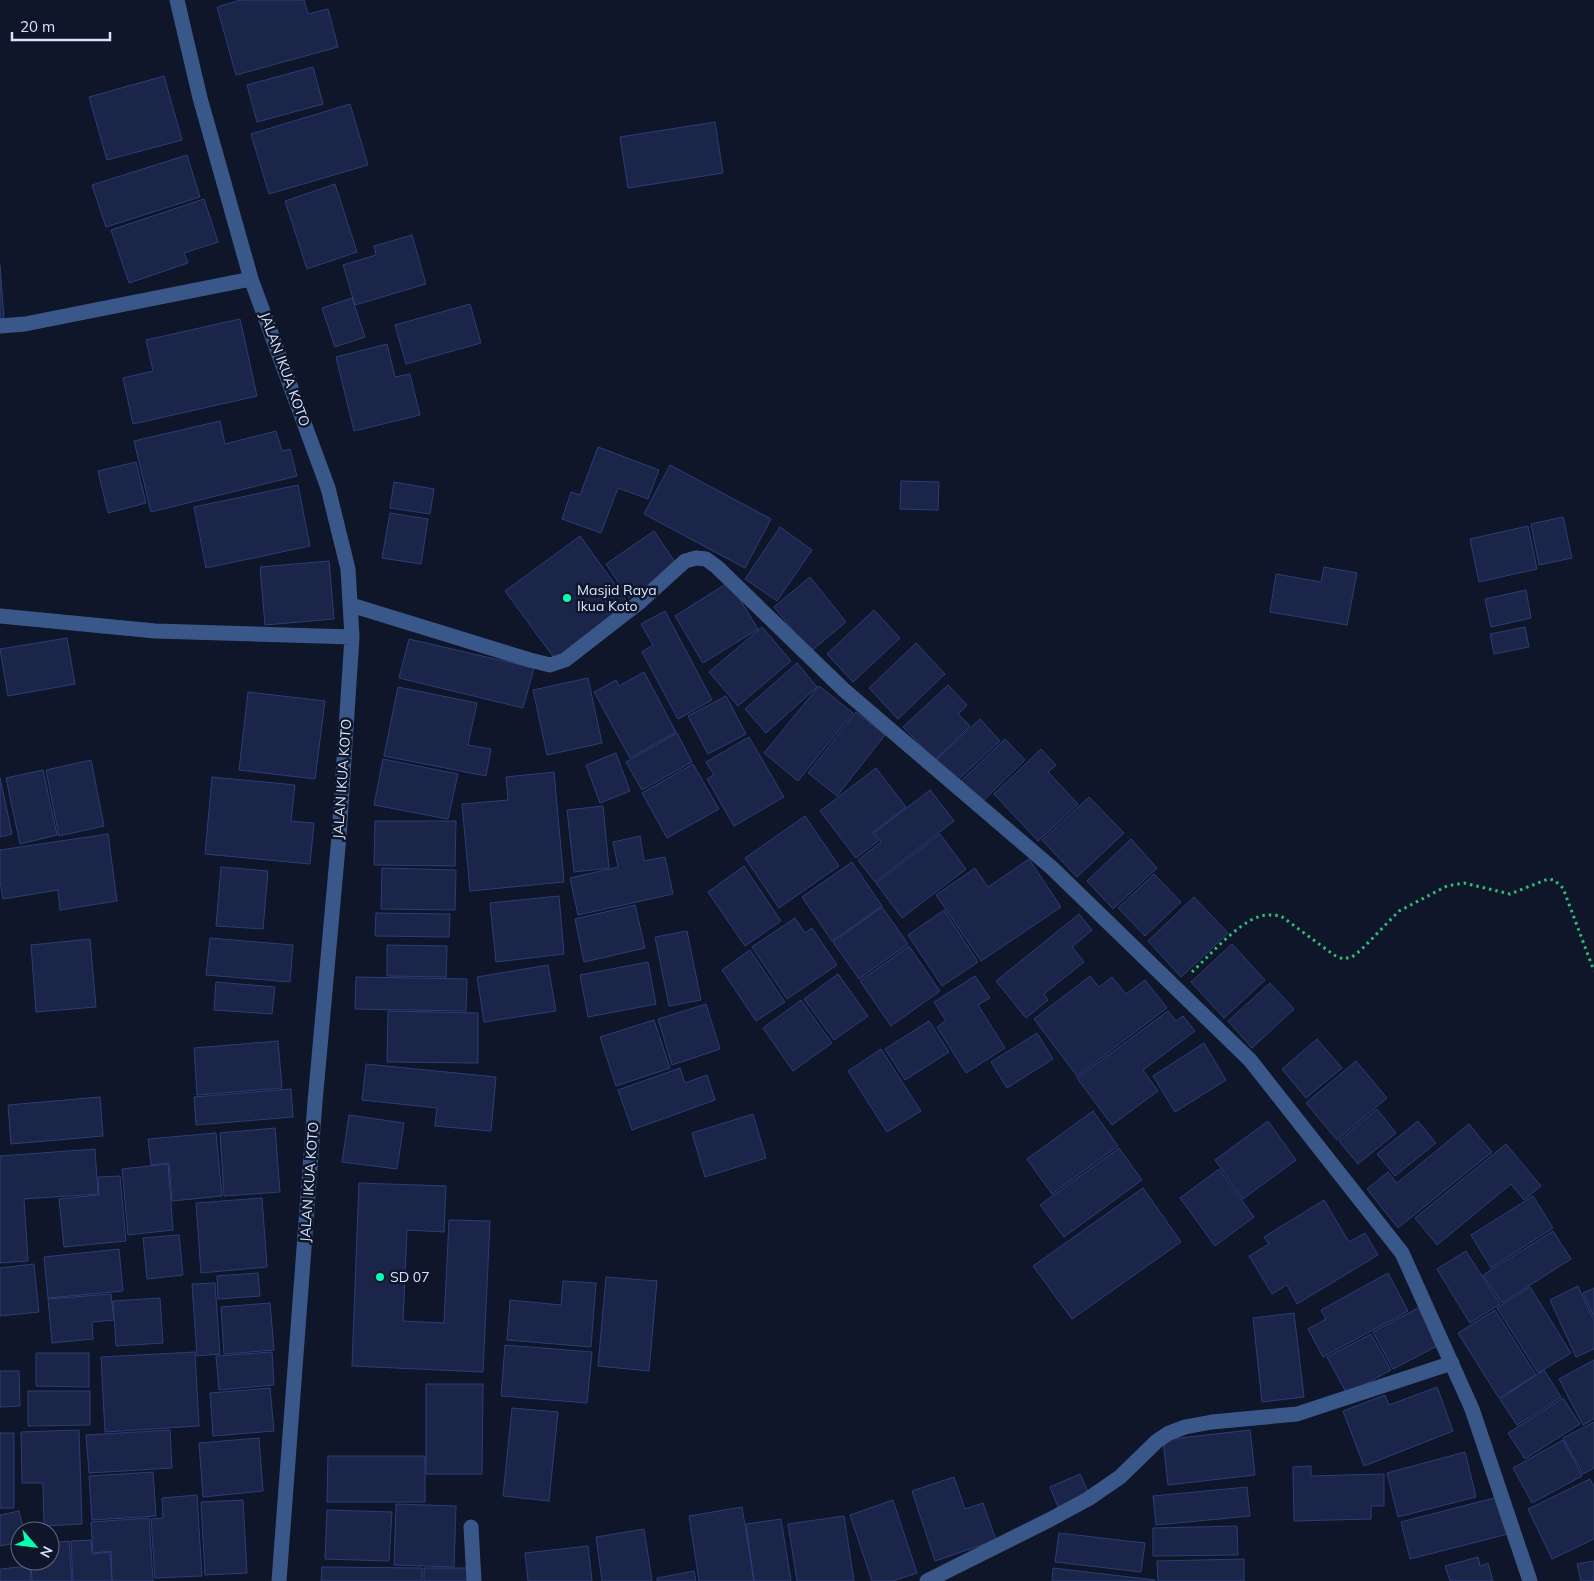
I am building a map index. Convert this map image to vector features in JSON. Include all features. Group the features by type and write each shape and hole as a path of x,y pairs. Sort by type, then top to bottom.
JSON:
{"street":[{"name":"JALAN IKUA KOTO","path":"177,0 200,98 251,279 328,488 348,569 351,605 352,637 339,836 315,1102 279,1581"},
{"path":"0,326 25,324 251,279"},
{"path":"351,605 550,665 565,660 641,601 685,562 696,558 706,559 717,567 844,690 1052,868 1250,1060 1402,1254 1472,1409 1530,1581"},
{"path":"0,616 156,632 352,637"},
{"path":"927,1581 1088,1499 1120,1477 1157,1441 1169,1433 1185,1427 1212,1422 1298,1414 1452,1363"},
{"path":"471,1527 474,1581"}],"path":[{"path":"1175,988 1243,924 1258,916 1281,916 1334,955 1343,959 1352,957 1361,950 1399,911 1447,886 1464,884 1510,894 1548,878 1554,880 1563,888 1594,972"}],"building":[{"path":"241,0 304,0 308,14 328,9 338,47 236,75 217,7"},
{"path":"313,67 323,104 257,122 247,85"},
{"path":"164,76 182,140 107,160 89,97"},
{"path":"350,104 368,165 269,194 251,134"},
{"path":"715,122 723,173 628,188 620,137"},
{"path":"187,155 200,197 106,227 92,185"},
{"path":"335,184 357,252 307,269 285,201"},
{"path":"204,199 218,242 184,253 188,263 129,283 111,230"},
{"path":"412,235 426,284 355,305 343,265 376,255 374,246"},
{"path":"0,265 4,318 0,319"},
{"path":"352,298 365,337 335,347 322,308"},
{"path":"470,304 481,343 406,364 395,325"},
{"path":"240,319 257,396 133,424 123,378 153,371 146,340"},
{"path":"387,344 395,377 410,374 420,415 354,431 336,357"},
{"path":"220,421 225,444 276,431 282,451 290,449 297,476 151,512 134,441"},
{"path":"598,447 659,470 648,499 618,488 601,533 562,519 571,492 580,495"},
{"path":"136,462 146,503 108,513 98,471"},
{"path":"670,465 771,519 745,568 644,514"},
{"path":"901,481 939,482 938,510 900,509"},
{"path":"394,482 434,489 430,514 390,508"},
{"path":"298,485 310,546 206,568 194,507"},
{"path":"390,513 428,519 421,564 382,558"},
{"path":"1563,517 1572,558 1539,565 1531,524"},
{"path":"1528,526 1537,569 1479,582 1470,539"},
{"path":"780,527 812,550 777,601 745,579"},
{"path":"654,531 677,565 629,598 606,564"},
{"name":"Masjid Raya Ikua Koto","path":"580,536 629,604 555,659 505,591"},
{"path":"329,561 334,619 265,625 260,567"},
{"path":"1324,567 1357,573 1347,625 1270,612 1276,574 1321,582"},
{"path":"810,577 846,622 810,652 774,607"},
{"path":"729,582 758,629 703,663 675,616"},
{"path":"1526,590 1531,618 1491,627 1485,599"},
{"path":"874,610 900,638 853,682 827,654"},
{"path":"665,611 712,700 678,719 642,652 653,645 641,624"},
{"path":"762,627 791,661 738,706 709,672"},
{"path":"1525,627 1529,647 1494,654 1490,634"},
{"path":"67,638 75,684 8,696 0,649"},
{"path":"409,639 534,668 523,708 399,678"},
{"path":"916,643 945,674 898,719 869,688"},
{"path":"797,663 817,687 766,733 745,709"},
{"path":"644,672 676,732 630,758 594,692 616,680 619,686"},
{"path":"588,678 602,743 547,755 533,690"},
{"path":"948,685 967,705 958,714 970,726 935,760 903,727"},
{"path":"819,686 853,713 798,781 764,753"},
{"path":"398,687 477,703 468,745 491,749 486,776 384,756"},
{"path":"248,692 325,701 315,779 239,770"},
{"path":"726,696 746,734 708,754 688,716"},
{"path":"856,712 885,735 837,796 808,773"},
{"path":"980,719 1000,741 957,781 936,760"},
{"path":"677,733 692,762 642,790 626,762"},
{"path":"749,737 784,797 734,826 707,779 714,775 706,762"},
{"path":"1005,739 1025,760 980,804 960,782"},
{"path":"1041,749 1056,765 1048,772 1078,804 1038,841 994,794"},
{"path":"616,753 630,791 600,803 586,765"},
{"path":"383,759 458,774 448,819 374,805"},
{"path":"91,760 104,826 59,836 46,770"},
{"path":"693,764 719,809 667,838 642,793"},
{"path":"876,768 906,807 872,833 878,841 856,858 820,811"},
{"path":"43,770 57,835 20,844 6,778"},
{"path":"554,772 564,882 470,891 462,804 508,800 506,777"},
{"path":"212,777 295,785 291,821 314,823 310,864 205,854"},
{"path":"0,778 12,834 0,837"},
{"path":"930,790 954,821 875,882 858,860 881,842 874,833"},
{"path":"1089,797 1124,833 1077,877 1042,840"},
{"path":"603,806 609,868 574,872 567,810"},
{"path":"805,816 839,866 779,908 745,858"},
{"path":"375,821 456,821 455,866 374,865"},
{"path":"108,834 117,901 60,910 58,890 3,899 0,881 0,850"},
{"path":"940,834 966,869 902,918 876,883"},
{"path":"640,836 644,861 665,857 673,894 578,915 570,878 618,867 613,842"},
{"path":"1131,839 1157,868 1113,909 1087,881"},
{"path":"1029,859 1061,907 981,961 936,895 975,868 988,887"},
{"path":"852,862 882,906 832,941 802,897"},
{"path":"744,866 781,921 745,946 708,892"},
{"path":"221,867 268,871 263,929 216,926"},
{"path":"382,868 456,870 455,910 381,909"},
{"path":"1154,874 1181,902 1145,936 1118,908"},
{"path":"559,896 564,954 496,962 490,903"},
{"path":"1194,897 1228,933 1181,977 1148,941"},
{"path":"635,905 645,948 584,962 575,919"},
{"path":"882,907 908,944 859,979 833,942"},
{"path":"944,910 978,962 942,986 908,935"},
{"path":"376,913 450,914 449,937 375,936"},
{"path":"1079,914 1092,930 1072,947 1084,962 1044,994 1048,1000 1026,1018 996,981"},
{"path":"795,918 805,933 812,928 837,965 787,999 752,947"},
{"path":"687,931 701,1000 669,1006 655,937"},
{"path":"210,938 293,945 290,982 206,975"},
{"path":"90,939 96,1007 36,1012 31,945"},
{"path":"1232,944 1265,980 1224,1018 1191,982"},
{"path":"387,945 447,946 446,977 387,976"},
{"path":"909,946 940,991 891,1026 860,981"},
{"path":"750,950 785,1002 756,1021 722,970"},
{"path":"648,962 656,1004 588,1017 580,975"},
{"path":"548,965 556,1011 484,1022 477,977"},
{"path":"838,974 868,1016 834,1040 804,999"},
{"path":"975,976 990,998 978,1005 1005,1048 966,1073 937,1027 946,1021 934,1002"},
{"path":"1090,976 1099,987 1112,977 1126,994 1145,980 1167,1008 1077,1076 1034,1019"},
{"path":"356,977 467,979 466,1011 355,1009"},
{"path":"216,982 275,987 272,1014 214,1010"},
{"path":"1270,983 1294,1009 1252,1048 1228,1021"},
{"path":"801,1000 832,1043 793,1071 763,1028"},
{"path":"706,1004 720,1049 672,1065 658,1019"},
{"path":"388,1011 478,1013 478,1063 387,1062"},
{"path":"1168,1011 1176,1021 1183,1016 1195,1031 1143,1070 1158,1091 1112,1125 1077,1078"},
{"path":"654,1020 670,1068 616,1086 600,1037"},
{"path":"929,1021 949,1052 905,1080 885,1049"},
{"path":"1037,1033 1053,1059 1007,1088 991,1062"},
{"path":"1317,1039 1342,1068 1306,1098 1282,1069"},
{"path":"278,1041 282,1088 197,1095 194,1048"},
{"path":"1204,1043 1226,1080 1175,1112 1153,1076"},
{"path":"881,1049 921,1111 887,1132 848,1071"},
{"path":"1356,1061 1387,1098 1337,1140 1306,1103"},
{"path":"366,1064 496,1077 491,1131 435,1126 437,1108 362,1100"},
{"path":"680,1068 685,1083 707,1075 715,1100 632,1130 618,1090"},
{"path":"291,1089 293,1117 196,1125 194,1097"},
{"path":"100,1097 103,1136 11,1144 8,1105"},
{"path":"1377,1109 1396,1133 1358,1164 1339,1141"},
{"path":"1093,1111 1118,1146 1052,1194 1027,1159"},
{"path":"753,1114 766,1158 705,1177 692,1133"},
{"path":"349,1115 404,1123 397,1169 342,1162"},
{"path":"1268,1121 1296,1160 1243,1199 1215,1160"},
{"path":"1418,1121 1436,1143 1395,1176 1377,1154"},
{"path":"1469,1124 1492,1152 1398,1228 1367,1189 1388,1172 1397,1183"},
{"path":"275,1128 280,1192 224,1196 220,1133"},
{"path":"216,1133 222,1196 172,1201 169,1163 151,1165 148,1139"},
{"path":"1506,1144 1541,1186 1524,1200 1511,1184 1437,1245 1415,1218"},
{"path":"1119,1148 1142,1180 1064,1237 1040,1205"},
{"path":"95,1149 98,1194 24,1199 28,1261 0,1263 0,1156"},
{"path":"168,1164 173,1230 128,1235 122,1169"},
{"path":"1219,1169 1254,1217 1215,1246 1180,1198"},
{"path":"120,1176 126,1241 64,1247 59,1199 99,1195 98,1177"},
{"name":"SD 07","path":"359,1183 446,1186 444,1232 407,1230 403,1321 444,1323 449,1220 490,1221 483,1372 352,1366"},
{"path":"1143,1188 1181,1242 1072,1319 1033,1266"},
{"path":"1533,1196 1553,1228 1491,1268 1471,1235"},
{"path":"262,1198 267,1267 201,1273 196,1203"},
{"path":"1324,1200 1349,1242 1365,1233 1378,1255 1297,1304 1287,1285 1272,1294 1249,1256 1269,1244 1264,1237"},
{"path":"1553,1231 1571,1259 1502,1303 1483,1275"},
{"path":"179,1235 183,1275 147,1279 143,1238"},
{"path":"119,1249 123,1291 48,1298 44,1257"},
{"path":"1466,1251 1500,1304 1470,1323 1437,1269"},
{"path":"34,1264 39,1312 0,1316 0,1268"},
{"path":"258,1273 260,1296 218,1299 217,1276"},
{"path":"1388,1273 1408,1311 1323,1357 1308,1329 1326,1319 1321,1310"},
{"path":"606,1277 657,1281 649,1371 598,1366"},
{"path":"563,1281 596,1283 591,1347 507,1340 510,1300 561,1305"},
{"path":"215,1283 220,1354 197,1356 192,1284"},
{"path":"1578,1286 1594,1321 1594,1349 1576,1357 1550,1300"},
{"path":"1530,1287 1571,1353 1538,1373 1497,1308"},
{"path":"1594,1288 1594,1317 1583,1293"},
{"path":"111,1294 114,1320 92,1322 93,1339 52,1343 48,1299"},
{"path":"160,1298 163,1343 116,1346 113,1301"},
{"path":"270,1303 274,1350 224,1354 221,1307"},
{"path":"1420,1307 1439,1345 1393,1369 1373,1332"},
{"path":"1495,1310 1536,1375 1499,1398 1458,1333"},
{"path":"1294,1313 1304,1397 1262,1402 1253,1318"},
{"path":"1371,1334 1391,1370 1347,1394 1327,1357"},
{"path":"505,1345 592,1352 587,1403 501,1396"},
{"path":"195,1352 199,1426 105,1432 101,1357"},
{"path":"272,1352 274,1385 219,1390 216,1356"},
{"path":"36,1353 89,1353 89,1387 36,1386"},
{"path":"1594,1360 1594,1419 1583,1425 1559,1379"},
{"path":"1544,1370 1561,1397 1517,1425 1500,1399"},
{"path":"0,1371 19,1371 20,1406 0,1407"},
{"path":"426,1384 483,1384 482,1474 426,1474"},
{"path":"1437,1387 1453,1431 1364,1466 1343,1411 1385,1395 1389,1405"},
{"path":"270,1388 274,1431 213,1436 210,1393"},
{"path":"28,1391 90,1391 90,1425 28,1426"},
{"path":"1563,1398 1580,1424 1525,1459 1508,1433"},
{"path":"512,1408 558,1412 549,1501 503,1496"},
{"path":"1594,1422 1594,1468 1583,1474 1563,1438"},
{"path":"79,1430 82,1524 60,1525 60,1521 44,1521 43,1483 22,1483 21,1432"},
{"path":"170,1430 172,1468 89,1473 86,1435"},
{"path":"1250,1430 1255,1475 1168,1485 1163,1440"},
{"path":"0,1433 14,1433 14,1508 0,1508"},
{"path":"259,1438 263,1491 203,1497 199,1443"},
{"path":"1563,1440 1582,1476 1532,1503 1513,1468"},
{"path":"1465,1452 1476,1497 1398,1517 1387,1473"},
{"path":"328,1456 425,1456 425,1502 327,1502"},
{"path":"1311,1466 1311,1476 1384,1474 1384,1506 1371,1506 1371,1519 1294,1521 1293,1467"},
{"path":"153,1472 156,1516 92,1520 89,1476"},
{"path":"1080,1474 1089,1494 1058,1507 1050,1487"},
{"path":"954,1477 965,1509 983,1503 996,1540 935,1561 912,1491"},
{"path":"1590,1479 1594,1487 1594,1539 1552,1559 1528,1509"},
{"path":"1247,1487 1250,1516 1156,1525 1153,1496"},
{"path":"197,1495 202,1576 155,1578 151,1519 163,1518 162,1498"},
{"path":"1498,1497 1508,1534 1410,1559 1401,1522"},
{"path":"243,1500 247,1573 205,1575 201,1502"},
{"path":"893,1500 917,1573 893,1581 872,1581 850,1515"},
{"path":"396,1504 456,1506 454,1567 394,1565"},
{"path":"742,1507 754,1581 699,1581 689,1516"},
{"path":"327,1510 392,1512 389,1561 325,1559"},
{"path":"19,1511 22,1521 10,1521 10,1544 0,1546 0,1515"},
{"path":"844,1516 854,1581 797,1581 788,1524"},
{"path":"149,1518 153,1581 112,1581 111,1551 93,1553 91,1522"},
{"path":"781,1519 791,1581 754,1581 746,1524"},
{"path":"1237,1526 1238,1555 1153,1556 1153,1528"},
{"path":"644,1529 652,1581 602,1581 596,1537"},
{"path":"1059,1533 1145,1543 1141,1572 1055,1562"},
{"path":"91,1540 92,1554 110,1552 112,1581 73,1581 71,1541"},
{"path":"69,1541 72,1581 32,1581 32,1571 60,1571 60,1542"},
{"path":"588,1546 592,1581 528,1581 525,1553"},
{"path":"1478,1557 1480,1566 1488,1563 1493,1581 1450,1581 1445,1566"},
{"path":"1244,1559 1244,1581 1158,1581 1157,1561"},
{"path":"1594,1561 1594,1581 1581,1581 1577,1564"},
{"path":"322,1567 422,1568 422,1581 321,1581"},
{"path":"10,1568 10,1571 30,1571 31,1581 0,1581 0,1569"},
{"path":"424,1568 468,1568 467,1581 424,1581"},
{"path":"1053,1568 1155,1580 1155,1581 1052,1581"},
{"path":"694,1571 696,1581 657,1581 657,1578"}],"place":[{"name":"Masjid Raya Ikua Koto","path":"567,598"},
{"name":"SD 07","path":"380,1277"}]}
